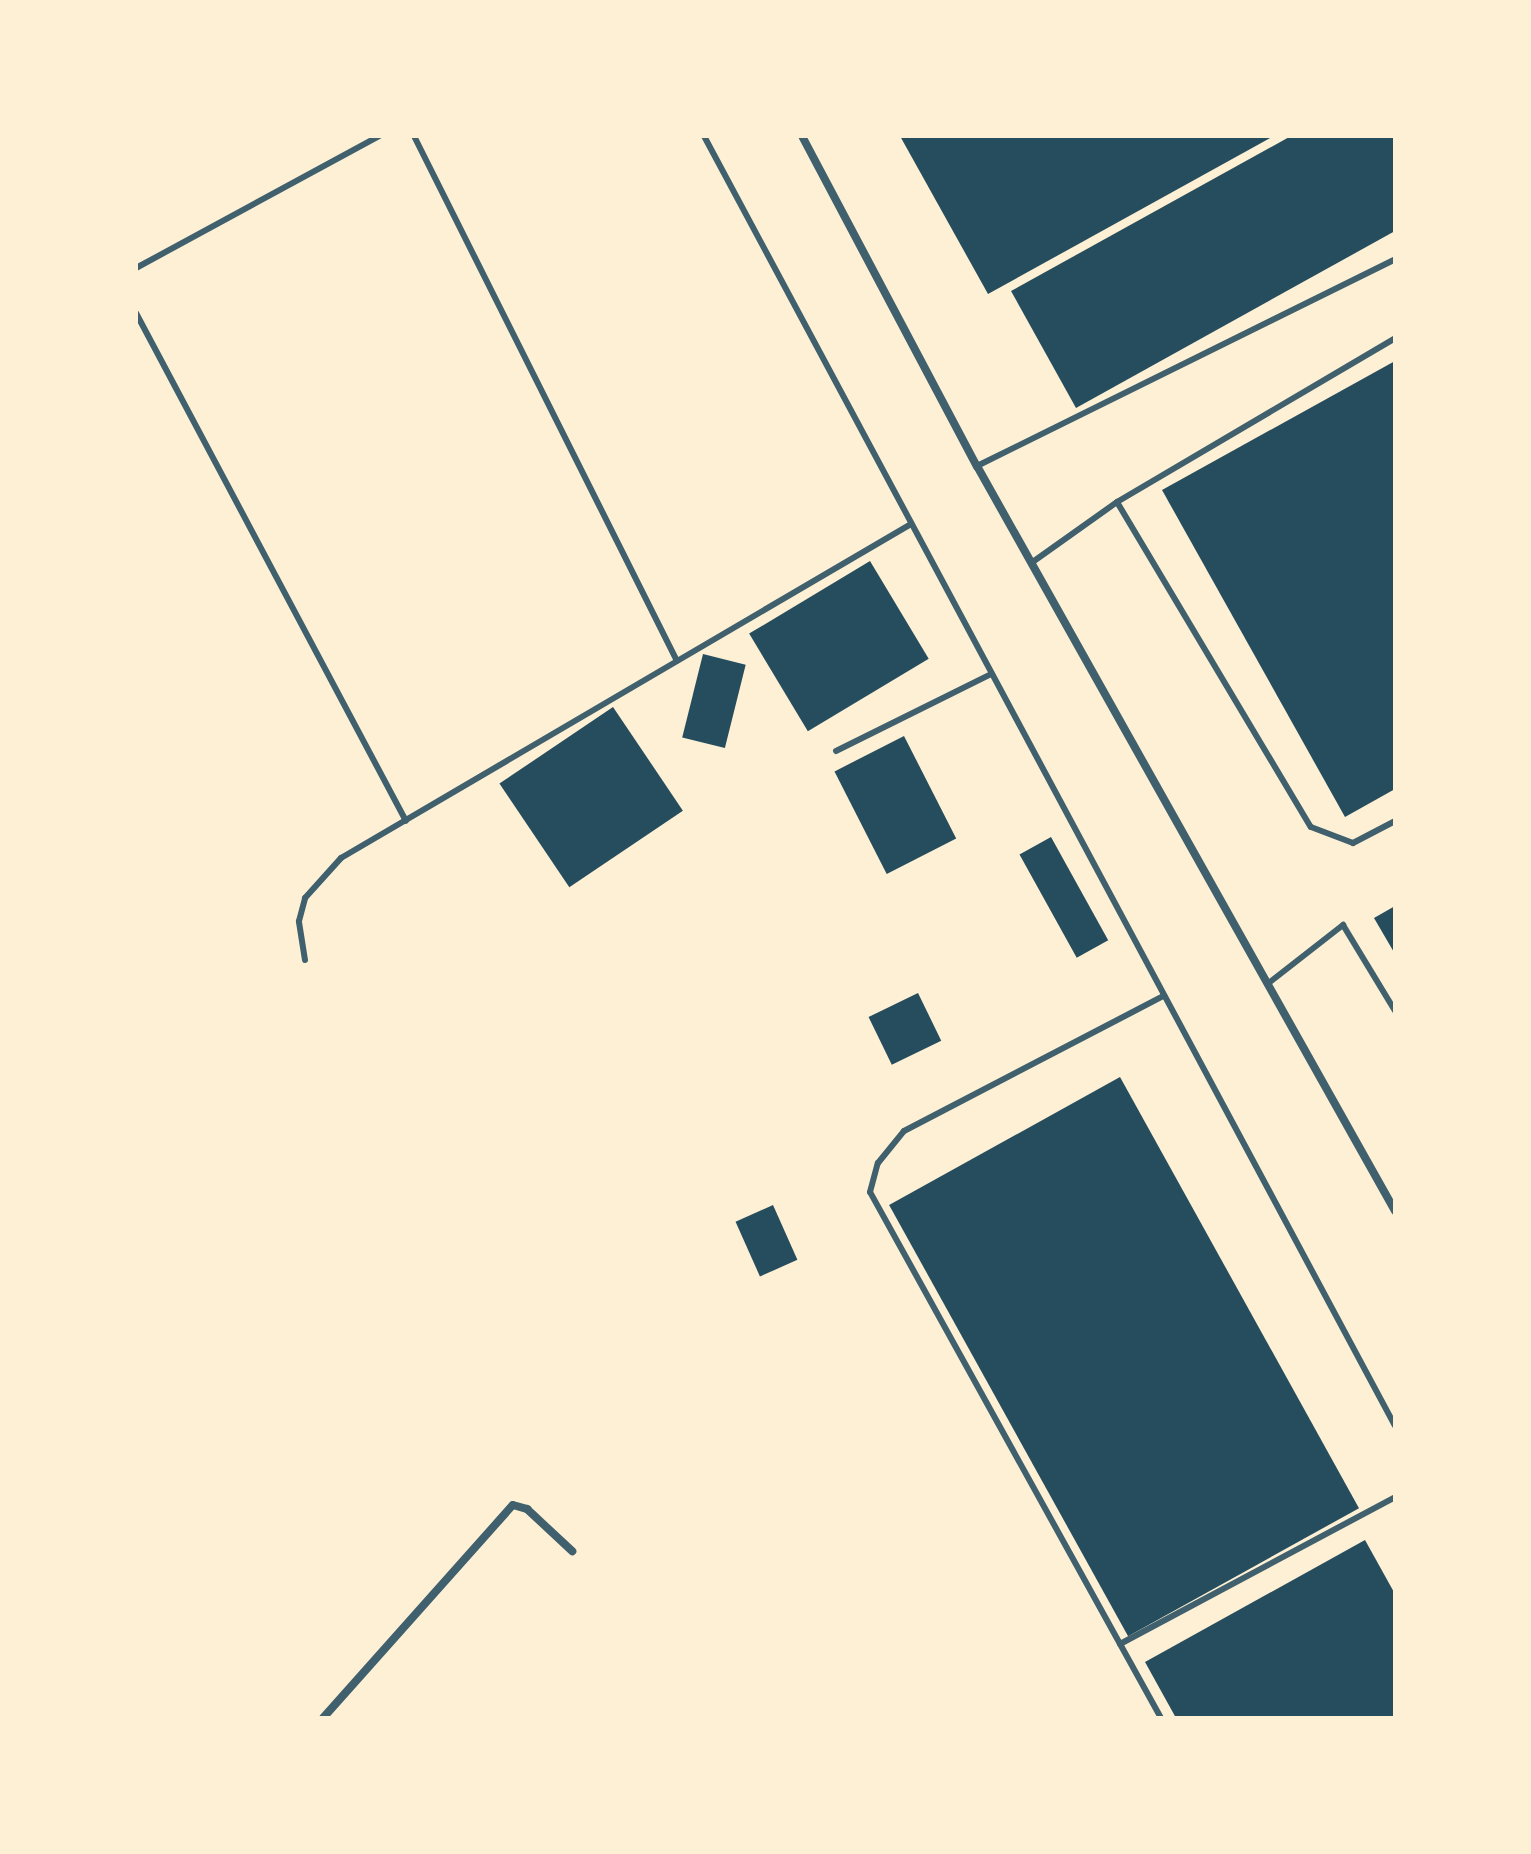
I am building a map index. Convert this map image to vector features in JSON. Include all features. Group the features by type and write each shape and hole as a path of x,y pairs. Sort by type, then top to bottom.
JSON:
{"street":[{"path":"802,136 977,466 1034,561 1395,1211"},
{"path":"323,1718 513,1505 527,1509 572,1551"}],"lane":[{"path":"136,268 379,136"},
{"path":"414,136 677,661"},
{"path":"704,136 1395,1426"},
{"path":"977,466 1395,259"},
{"path":"136,313 406,821"},
{"path":"1034,561 1117,502 1395,338"},
{"path":"1117,502 1311,827 1353,843 1395,821"},
{"path":"305,960 299,921 305,898 341,858 911,524"},
{"path":"836,751 991,674"},
{"path":"1270,982 1343,925 1395,1011"},
{"path":"1161,1718 870,1192 878,1163 904,1131 1163,996"},
{"path":"1120,1644 1395,1497"}],"building":[{"path":"900,136 1274,136 988,294"},
{"path":"1291,136 1395,136 1395,231 1076,408 1011,291"},
{"path":"1395,361 1395,789 1345,817 1162,490"},
{"path":"870,561 929,659 808,731 749,634"},
{"path":"703,654 746,665 725,748 682,737"},
{"path":"613,707 683,811 569,887 499,784"},
{"path":"904,736 956,838 887,874 835,771"},
{"path":"1051,837 1108,940 1077,958 1020,854"},
{"path":"1395,906 1395,954 1374,918"},
{"path":"918,993 941,1041 892,1065 869,1017"},
{"path":"1120,1077 1359,1508 1128,1636 889,1205"},
{"path":"773,1205 797,1260 760,1276 736,1222"},
{"path":"1365,1540 1395,1594 1395,1718 1176,1718 1145,1662"}]}
